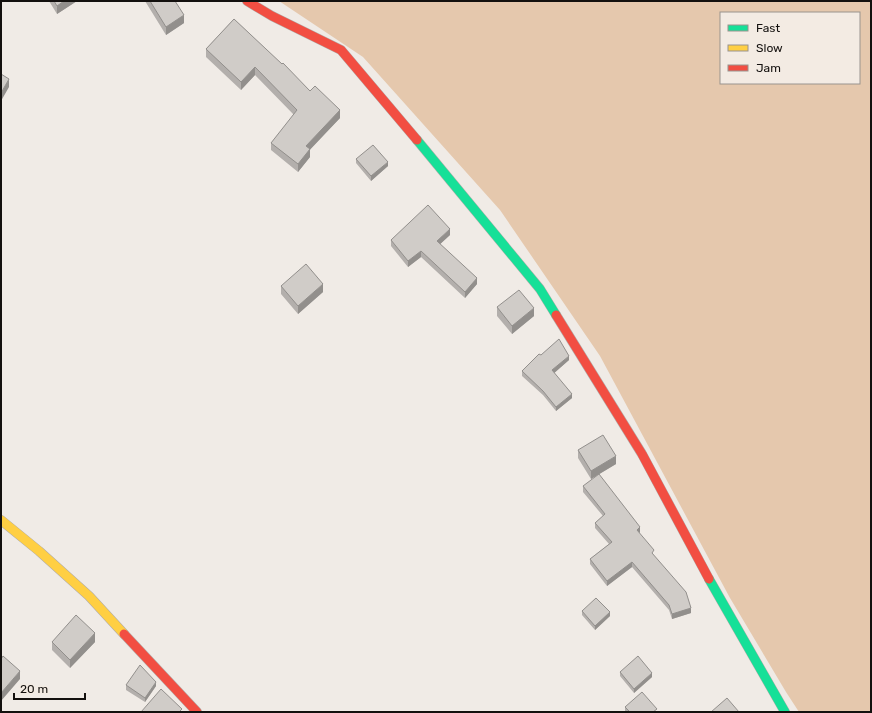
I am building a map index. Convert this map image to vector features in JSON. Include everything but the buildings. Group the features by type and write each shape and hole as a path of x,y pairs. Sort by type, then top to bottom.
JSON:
{"street":[{"path":"247,1 272,16 341,50 433,158 540,289 642,454 715,591 785,712"},
{"path":"1,520 39,551 89,596 196,712"}],"shaded area":[{"path":"279,1 871,1 871,712 799,712 730,598 600,356 500,210 363,57"}],"traffic: fast":[{"path":"417,140 540,289 556,315"},
{"path":"709,579 785,712"}],"traffic: slow":[{"path":"1,520 39,551 89,596 124,634"}],"traffic: jam":[{"path":"247,1 272,16 341,50 417,140"},
{"path":"556,315 642,454 709,579"},
{"path":"124,634 197,712"}]}
